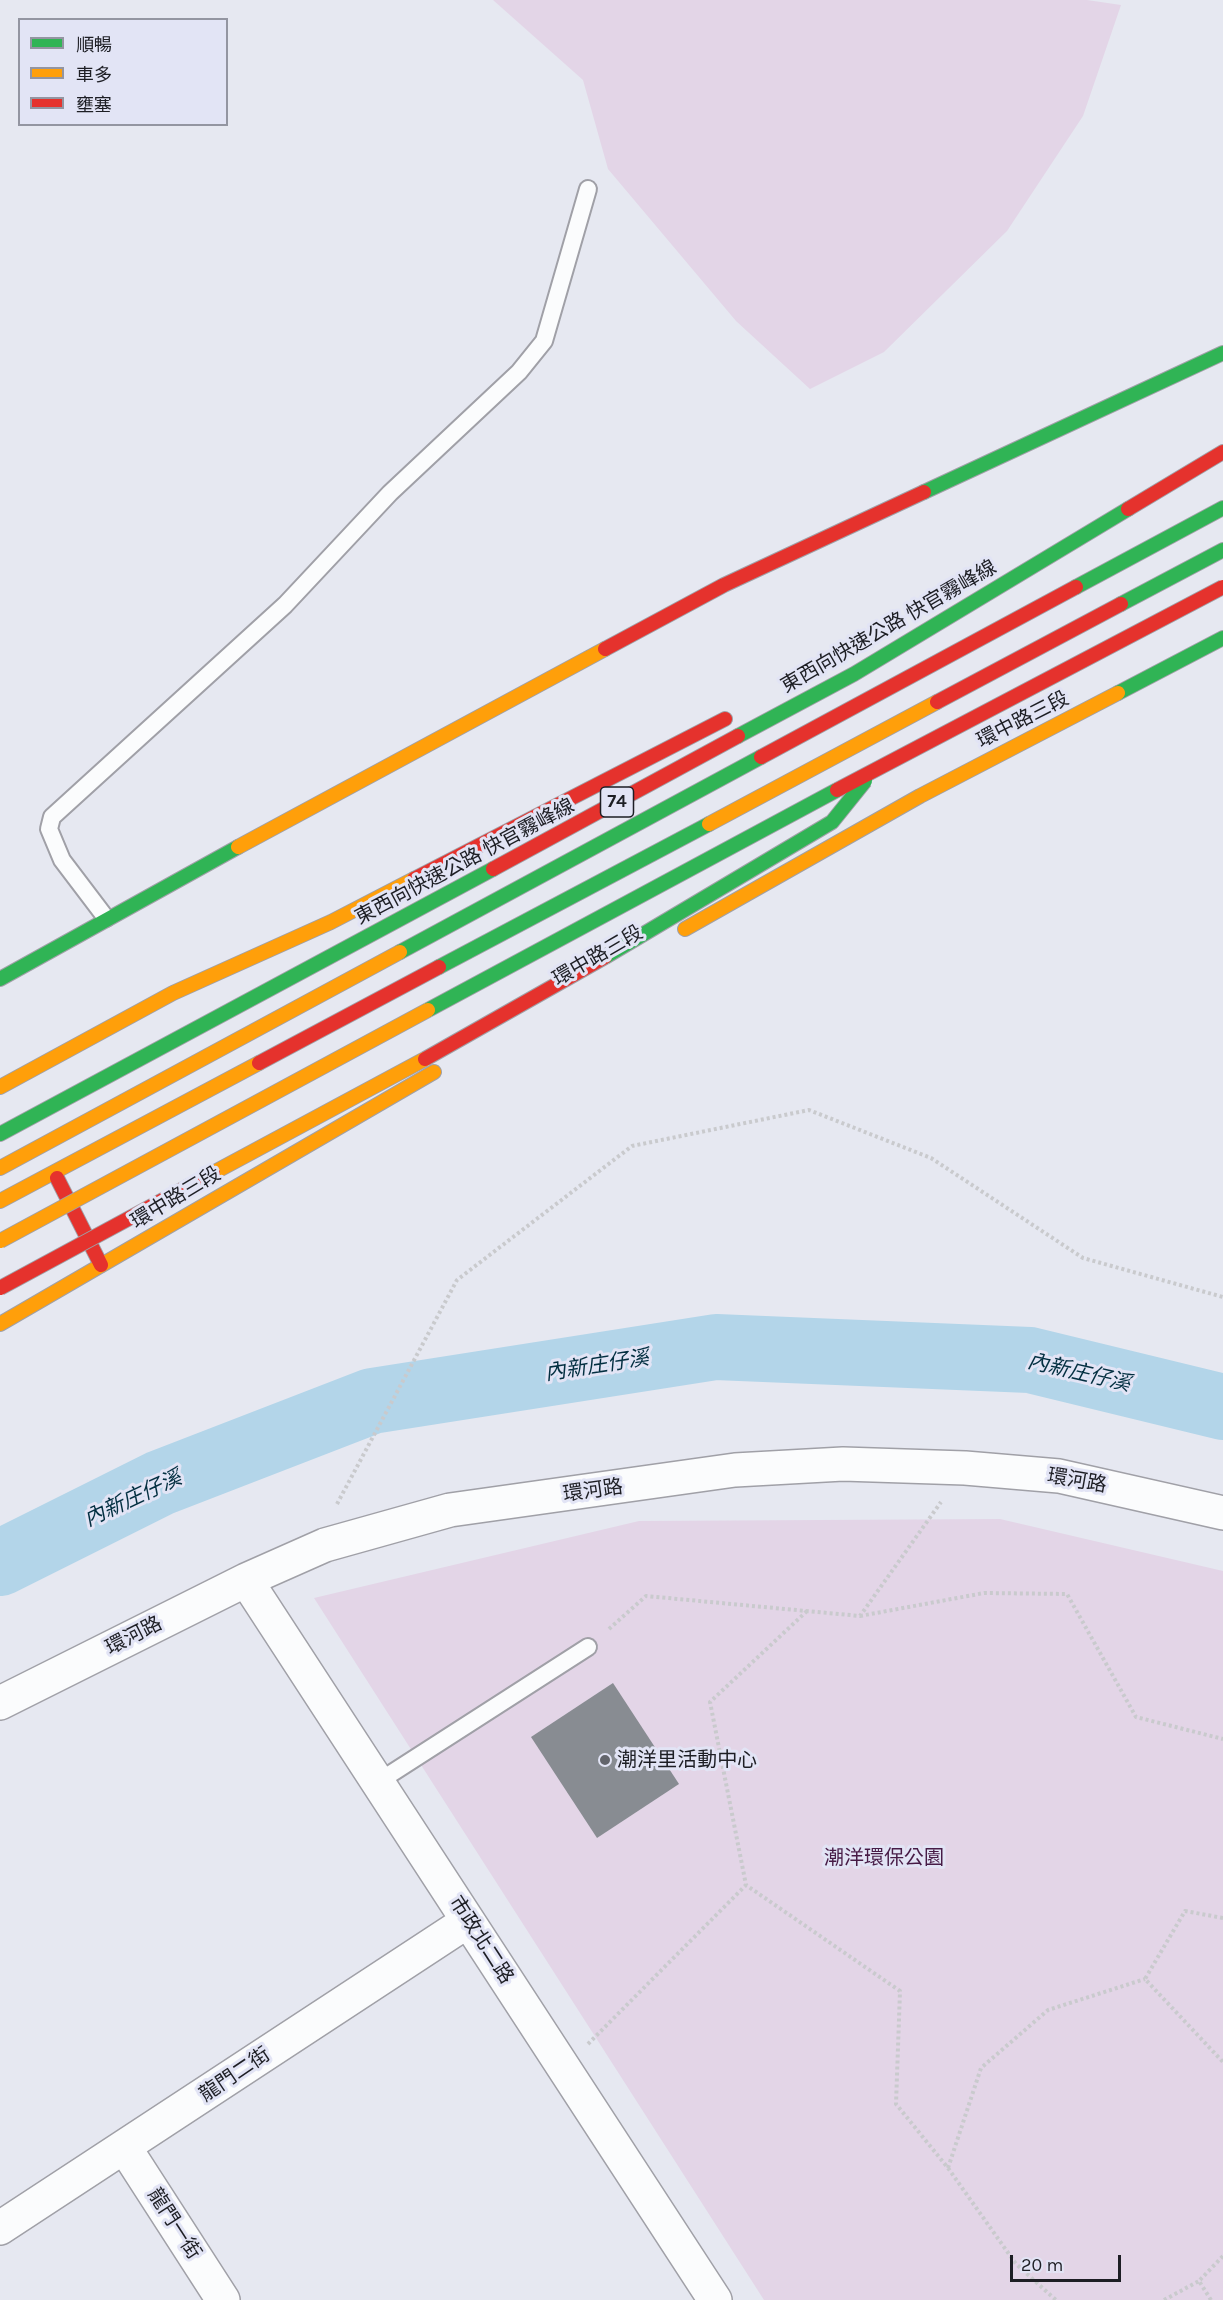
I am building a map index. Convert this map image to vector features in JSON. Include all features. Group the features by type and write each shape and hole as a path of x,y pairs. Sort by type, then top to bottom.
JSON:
{"main road":[{"path":"0,979 106,918 724,585 1223,353"},
{"name":"東西向快速公路 快官霧峰線","path":"0,1134 854,674 1223,452"},
{"path":"0,1168 1223,508"},
{"path":"0,1201 1223,550"},
{"path":"0,1241 874,770 1223,587"},
{"name":"環中路三段","path":"673,936 920,796 1223,638"},
{"path":"782,698 854,674"},
{"path":"0,1087 172,993 331,922 579,796 671,745 740,712"},
{"path":"0,1288 421,1061 680,914 832,822 874,770"},
{"name":"環中路三段","path":"0,1324 446,1065"},
{"path":"54,1172 101,1265"}],"street":[{"name":"環河路","path":"0,1703 246,1580 325,1545 450,1510 735,1470 843,1464 965,1468 1059,1476 1223,1513"},
{"name":"市政北二路","path":"246,1580 715,2300"},
{"name":"龍門二街","path":"0,2228 468,1921"},
{"name":"龍門一街","path":"125,2148 223,2300"}],"lane":[{"path":"106,918 62,860 49,829 52,817 285,605 390,493 519,372 544,341 588,189"},
{"path":"378,1782 588,1647"}],"path":[{"path":"337,1504 457,1280 632,1146 809,1110 931,1158 1083,1258 1223,1297"},
{"path":"860,1616 965,1468"},
{"path":"588,1647 646,1596 860,1616 984,1593 1067,1594 1136,1717 1223,1739"},
{"path":"807,1611 710,1702 746,1885 900,1991 896,2104 948,2168 1017,2264 1056,2300"},
{"path":"564,2069 746,1885"},
{"path":"948,2168 981,2068 1048,2010 1145,1979 1185,1911 1223,1918"},
{"path":"1145,1979 1223,2062"},
{"path":"1164,2300 1199,2281 1223,2256"},
{"path":"1199,2281 1211,2300"}],"green space":[{"path":"493,0 1087,0 1121,5 1083,116 1007,231 884,352 810,389 736,321 608,169 583,80"},
{"name":"潮洋環保公園","path":"1000,1519 1223,1571 1223,2300 764,2300 314,1598 639,1521"}],"building":[{"name":"潮洋里活動中心","path":"613,1683 679,1784 597,1838 531,1737"}],"waterway":[{"name":"內新庄仔溪","path":"0,1563 160,1483 372,1401 716,1347 1030,1360 1223,1407"}],"traffic: fast":[{"path":"924,492 1223,353"},
{"path":"1076,587 1223,508"},
{"path":"738,736 854,674 1128,509"},
{"path":"1121,604 1223,550"},
{"path":"1118,693 1223,638"},
{"path":"400,952 761,757"},
{"path":"605,957 832,822 865,781"},
{"path":"428,1010 837,790"},
{"path":"439,967 709,824"},
{"path":"0,979 238,847"},
{"path":"0,1134 493,869"}],"traffic: slow":[{"path":"238,847 605,649"},
{"path":"685,929 920,796 1118,693"},
{"path":"709,824 937,702"},
{"path":"0,1087 173,993 331,922 414,879"},
{"path":"0,1168 400,952"},
{"path":"0,1241 428,1010"},
{"path":"213,1173 425,1059"},
{"path":"0,1201 259,1063"},
{"path":"0,1324 434,1072"}],"traffic: jam":[{"path":"1128,509 1223,452"},
{"path":"605,649 724,585 924,492"},
{"path":"761,757 1076,587"},
{"path":"837,790 1223,587"},
{"path":"937,702 1121,604"},
{"path":"414,879 725,719"},
{"path":"493,869 738,736"},
{"path":"425,1059 605,957"},
{"path":"259,1063 439,967"},
{"path":"0,1288 213,1173"},
{"path":"57,1178 101,1265"}],"place":[{"name":"潮洋里活動中心","path":"605,1760"}]}
